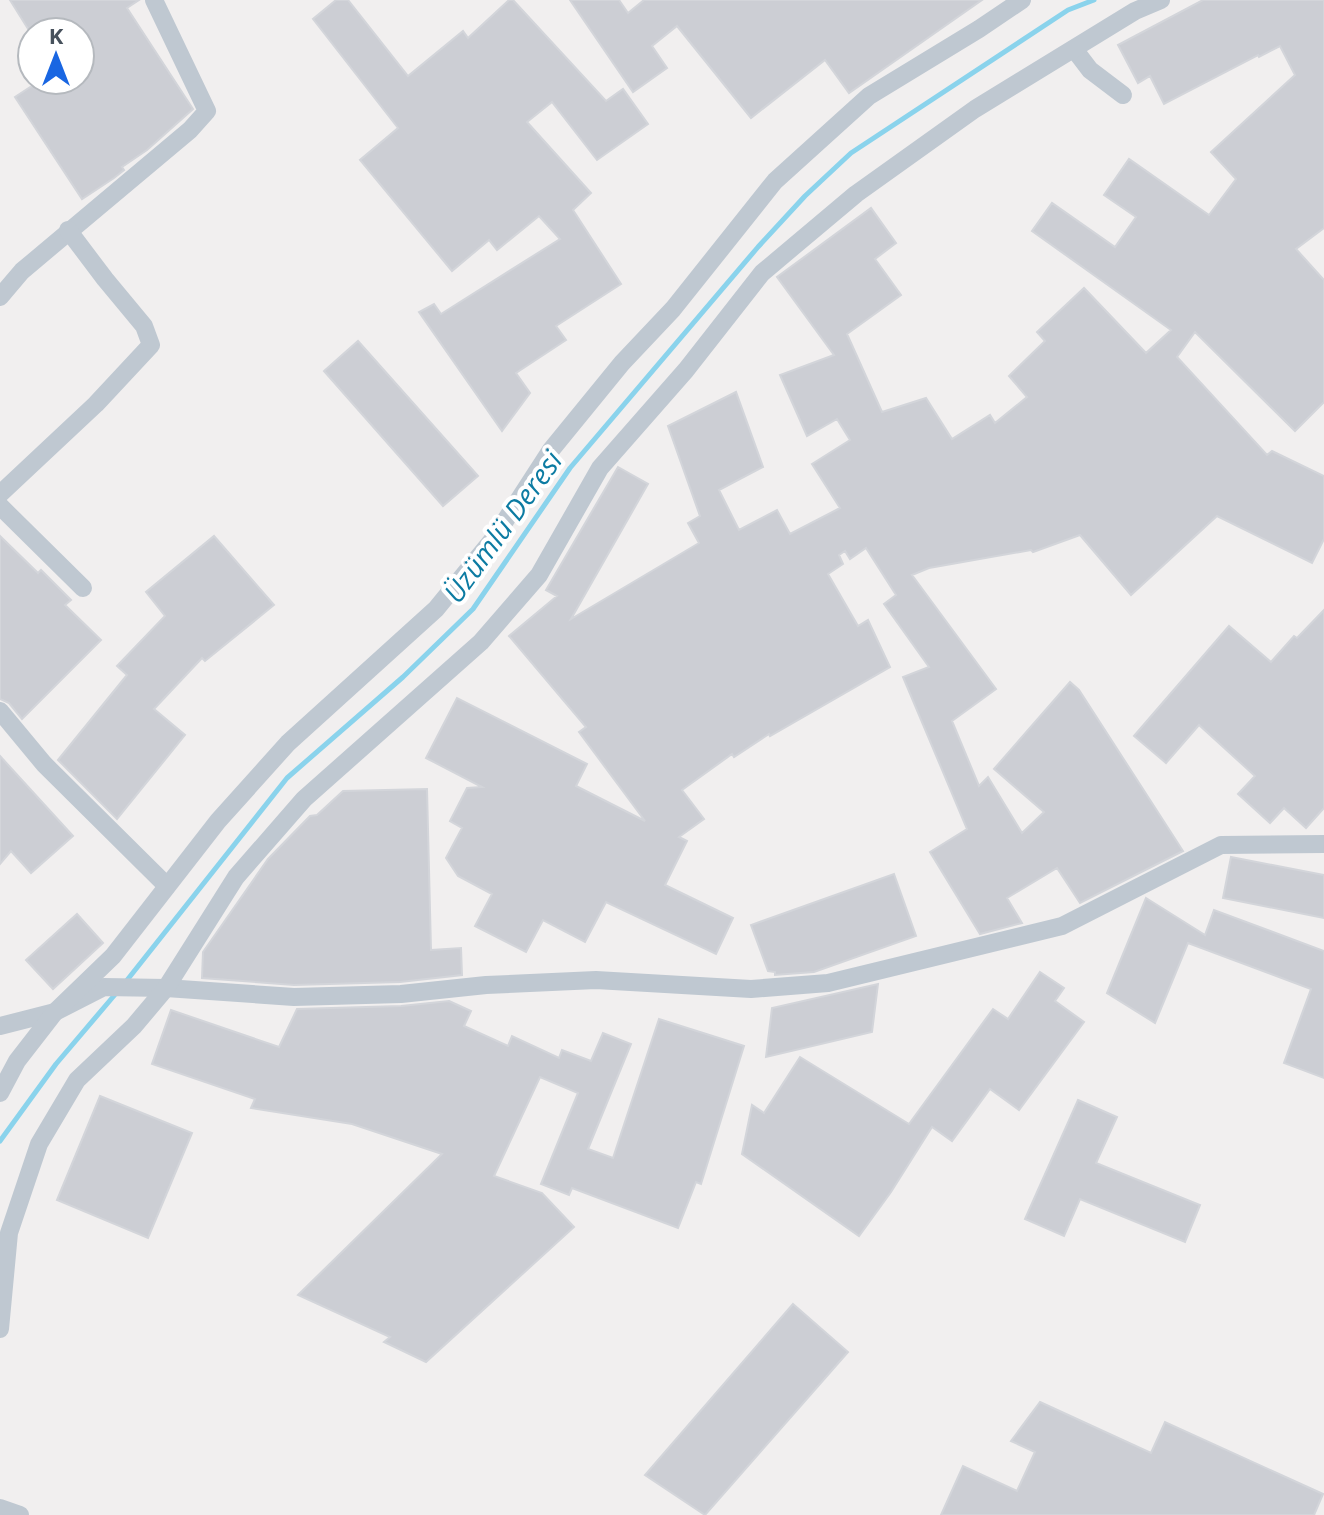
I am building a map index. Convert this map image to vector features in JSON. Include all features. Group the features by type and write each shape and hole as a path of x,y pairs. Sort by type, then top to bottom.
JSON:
{"street":[{"path":"0,297 22,271 190,130 207,111 154,0"},
{"path":"0,1093 17,1061 55,1012 113,956 218,821 288,743 436,609 494,538 551,450 622,363 673,309 775,181 869,96 1022,0"},
{"path":"0,1329 9,1233 39,1144 77,1080 134,1026 166,988 236,877 304,799 481,642 539,575 600,468 686,370 762,273 856,194 975,109 1135,11 1161,0"},
{"path":"1074,49 1090,70 1123,95"},
{"path":"0,494 96,404 146,354 151,345 144,326 68,230"},
{"path":"0,506 83,588"},
{"path":"0,711 44,764 167,886"},
{"path":"0,1026 55,1012 104,987 294,997 401,994 486,985 596,980 751,989 828,983 1062,926 1221,845 1324,844"},
{"path":"0,1508 20,1515"}],"building":[{"path":"10,0 139,0 127,8 193,109 147,150 122,167 124,170 82,199 15,97 96,96 96,16 20,16"},
{"path":"336,0 348,0 408,76 463,31 468,38 509,0 513,0 606,101 623,89 648,124 597,160 552,102 527,122 591,193 573,210 621,284 556,326 566,340 516,373 530,393 502,431 419,312 434,304 441,314 560,239 539,216 497,250 489,240 452,271 360,160 398,128 313,19"},
{"path":"570,0 619,0 628,13 644,0 982,0 849,93 825,60 751,118 677,26 652,46 667,68 633,92"},
{"path":"1203,0 1324,0 1324,228 1296,249 1324,280 1324,402 1295,431 1195,332 1177,357 1267,455 1272,451 1324,476 1324,539 1312,563 1217,516 1131,595 1080,535 1033,552 929,568 912,575 996,689 952,721 979,786 988,777 1022,833 1044,812 994,769 1070,682 1079,690 1183,851 1080,903 1057,868 1007,898 1022,923 980,934 930,852 967,829 903,677 929,667 884,604 896,595 866,548 850,559 845,551 839,555 843,564 828,574 858,626 868,620 890,667 769,734 734,757 732,754 682,790 704,819 679,837 687,841 665,885 733,918 716,954 606,902 585,942 543,920 526,952 475,926 492,894 458,876 446,858 462,828 450,821 467,788 482,787 426,758 457,698 587,764 576,786 645,821 579,732 586,727 509,636 557,596 546,590 618,467 648,484 571,619 699,543 688,523 700,516 668,426 736,392 763,467 719,490 739,530 777,510 790,534 840,508 812,464 850,440 837,419 807,436 780,375 834,355 777,277 871,208 896,243 875,259 901,295 847,334 882,412 926,398 952,439 990,415 995,423 1027,397 1009,376 1045,341 1037,332 1084,288 1146,353 1171,330 1032,231 1052,203 1115,247 1136,217 1104,195 1129,159 1209,215 1236,179 1211,152 1295,75 1280,46 1164,104 1150,76 1138,83 1118,45"},
{"path":"358,341 478,476 443,506 324,371"},
{"path":"0,536 71,600 65,605 101,640 22,719 9,703 0,699"},
{"path":"214,536 274,605 205,661 202,658 154,709 185,735 117,819 58,760 127,675 117,666 165,616 146,592"},
{"path":"1324,610 1324,808 1306,828 1284,808 1270,823 1238,794 1255,776 1199,725 1166,763 1134,736 1229,626 1271,662 1294,636 1297,638"},
{"path":"0,756 73,836 31,873 11,851 0,864"},
{"path":"427,789 431,950 461,948 462,975 400,982 294,985 202,978 203,952 268,859 310,816 317,815 343,791"},
{"path":"1231,857 1324,875 1324,918 1223,898"},
{"path":"894,874 916,936 814,972 775,975 775,972 768,971 751,925"},
{"path":"1146,898 1205,935 1214,910 1324,951 1324,1078 1284,1063 1311,989 1188,943 1155,1023 1107,993"},
{"path":"77,914 103,943 53,989 26,960"},
{"path":"1040,972 1064,988 1055,1001 1084,1022 1019,1110 990,1089 952,1141 932,1127 859,1236 742,1154 752,1105 764,1113 800,1057 909,1124 993,1009 1008,1019"},
{"path":"878,984 872,1032 766,1057 772,1008"},
{"path":"449,1001 471,1011 464,1026 508,1046 512,1036 559,1058 562,1050 591,1061 603,1033 631,1044 588,1149 613,1158 659,1019 744,1046 701,1184 696,1182 678,1228 572,1188 569,1195 541,1184 578,1093 540,1077 494,1176 542,1193 574,1227 426,1362 384,1342 390,1337 298,1295 442,1154 352,1124 251,1108 255,1099 152,1064 171,1010 279,1047 297,1009 401,1006"},
{"path":"100,1096 192,1133 148,1238 57,1200"},
{"path":"1078,1100 1117,1117 1096,1163 1200,1205 1185,1242 1080,1199 1064,1236 1025,1219"},
{"path":"793,1304 848,1352 705,1515 645,1475"},
{"path":"1040,1402 1151,1453 1165,1422 1323,1494 1314,1515 941,1515 963,1466 1017,1491 1035,1452 1011,1441"}],"waterway":[{"name":"Üzümlü Deresi","path":"124,984 287,778 403,677 473,609 570,468 805,196 851,153 1068,10 1094,0"},
{"name":"Üzümlü Deresi","path":"0,1141 56,1064 118,991"}]}
